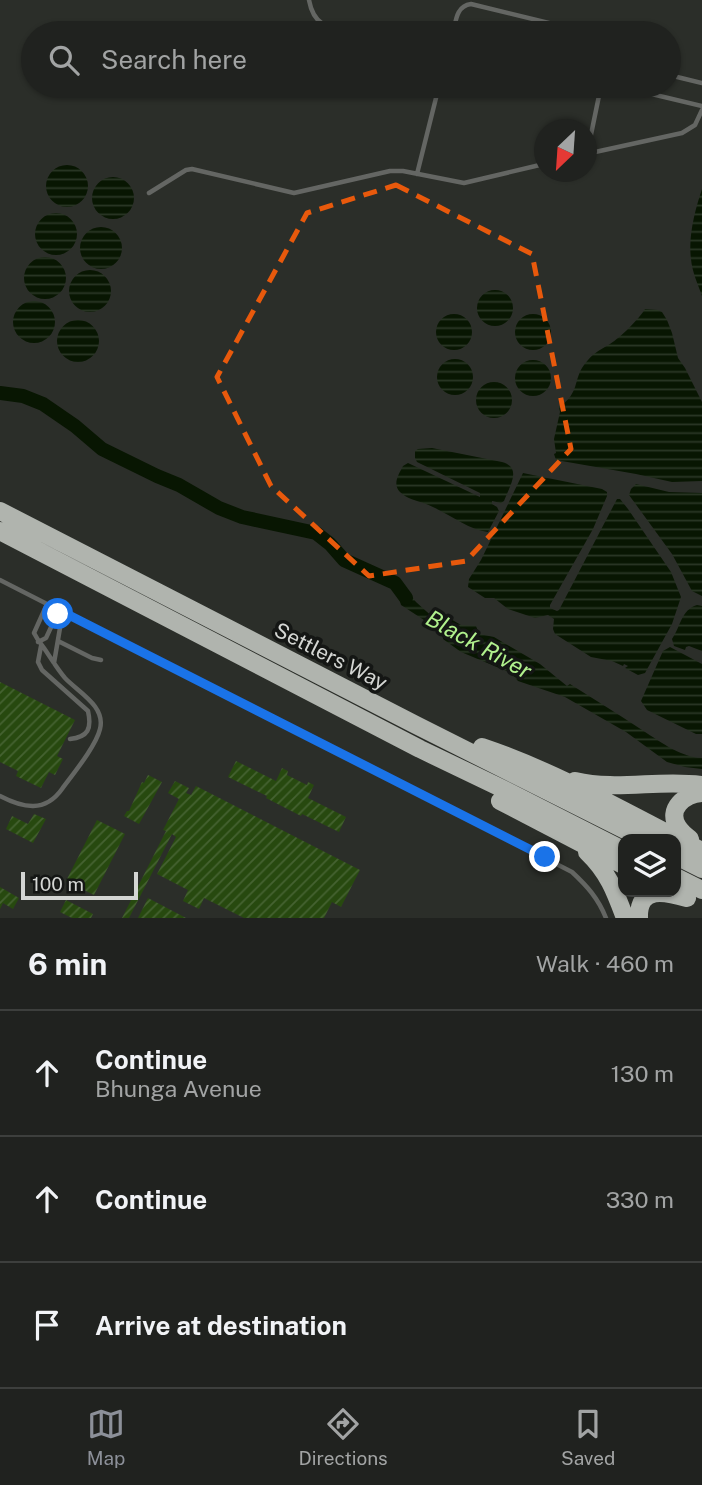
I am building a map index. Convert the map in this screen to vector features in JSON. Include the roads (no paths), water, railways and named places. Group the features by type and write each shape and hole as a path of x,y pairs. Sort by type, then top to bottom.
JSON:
{"highway":[{"name":"Settlers Way","path":"0,511 633,834"},
{"name":"Settlers Way","path":"0,531 420,749 618,847"},
{"path":"416,725 517,759 702,849"},
{"path":"420,749 501,801 618,861"},
{"path":"548,773 593,785 673,782 702,785"},
{"path":"702,793 682,799 676,806 674,820 678,829 702,849"},
{"path":"564,834 604,870 625,918"},
{"path":"681,858 702,869"},
{"path":"639,918 643,901 653,893 692,896"}],"lane":[{"path":"309,0 317,21"},
{"path":"456,21 462,7 471,4 541,21"},
{"path":"681,78 702,83"},
{"path":"417,174 436,98"},
{"path":"594,119 599,98"},
{"path":"597,152 682,133 695,125 702,108 664,98"},
{"path":"149,193 192,169 294,193 390,171 464,183 534,166"},
{"path":"0,580 572,872 591,890 606,918"},
{"path":"0,796 26,807 50,802 57,796 98,736 101,726 99,713 91,701 64,677 34,633 47,604"},
{"path":"59,610 46,638 40,644 38,662 42,670 88,711 90,723 86,734 70,739"},
{"path":"54,663 60,628 67,614"},
{"path":"58,641 101,660"}],"water":[{"path":"67,165 82,171 88,186 82,201 67,207 52,201 46,186 52,171"},
{"path":"113,177 128,183 134,198 128,213 113,219 98,213 92,198 98,183"},
{"path":"702,189 702,296 693,269 690,241"},
{"path":"56,213 71,219 77,234 71,249 56,255 41,249 35,234 41,219"},
{"path":"101,227 116,233 122,248 116,263 101,269 86,263 80,248 86,233"},
{"path":"45,257 60,263 66,278 60,293 45,299 30,293 24,278 30,263"},
{"path":"90,270 105,276 111,291 105,306 90,312 75,306 69,291 75,276"},
{"path":"495,290 508,295 513,308 508,321 495,326 482,321 477,308 482,295"},
{"path":"34,301 49,307 55,322 49,337 34,343 19,337 13,322 19,307"},
{"path":"645,309 662,312 667,320 678,358 702,402 702,481 672,482 556,460 554,454 559,407 573,392 584,365 624,333"},
{"path":"454,314 467,319 472,332 467,345 454,350 441,345 436,332 441,319"},
{"path":"533,314 546,319 551,332 546,345 533,350 520,345 515,332 520,319"},
{"path":"78,320 93,326 99,341 93,356 78,362 63,356 57,341 63,326"},
{"path":"455,359 468,364 473,377 468,390 455,395 442,390 437,377 442,364"},
{"path":"533,360 546,365 551,378 546,391 533,396 520,391 515,378 520,365"},
{"path":"494,382 507,387 512,400 507,413 494,418 481,413 476,400 481,387"},
{"path":"432,448 502,462 512,469 513,478 504,501 492,501 499,511 488,532 480,531 433,507 408,498 398,489 398,476 403,466 408,463 480,497 480,493 417,462 415,451"},
{"path":"523,473 607,492 593,529 550,608 559,610 617,499 628,509 671,572 681,597 672,624 645,673 638,675 625,668 628,666 624,664 623,666 591,657 555,634 554,619 548,615 535,618 508,609 494,598 485,598 468,587 469,579"},
{"path":"636,484 669,492 702,493 702,596 692,591 672,554 629,495"},
{"name":"Black River","path":"395,583 401,583 416,602 436,620 449,618 461,625 476,626 479,634 494,637 540,664 567,686 570,684 669,747 685,755 702,758 702,769 667,762 626,732 565,697 518,681 511,673 461,652 443,639 444,633 401,605"},
{"path":"697,605 702,606 702,651 689,646 685,650 674,646 672,639 682,619"},
{"path":"670,647 702,664 702,734 696,734 647,710 641,701 663,651"}],"waterway":[{"name":"Black River","path":"0,393 23,396 43,404 102,449 179,485 219,508 242,517 316,533 344,560 395,583 406,598"}]}
